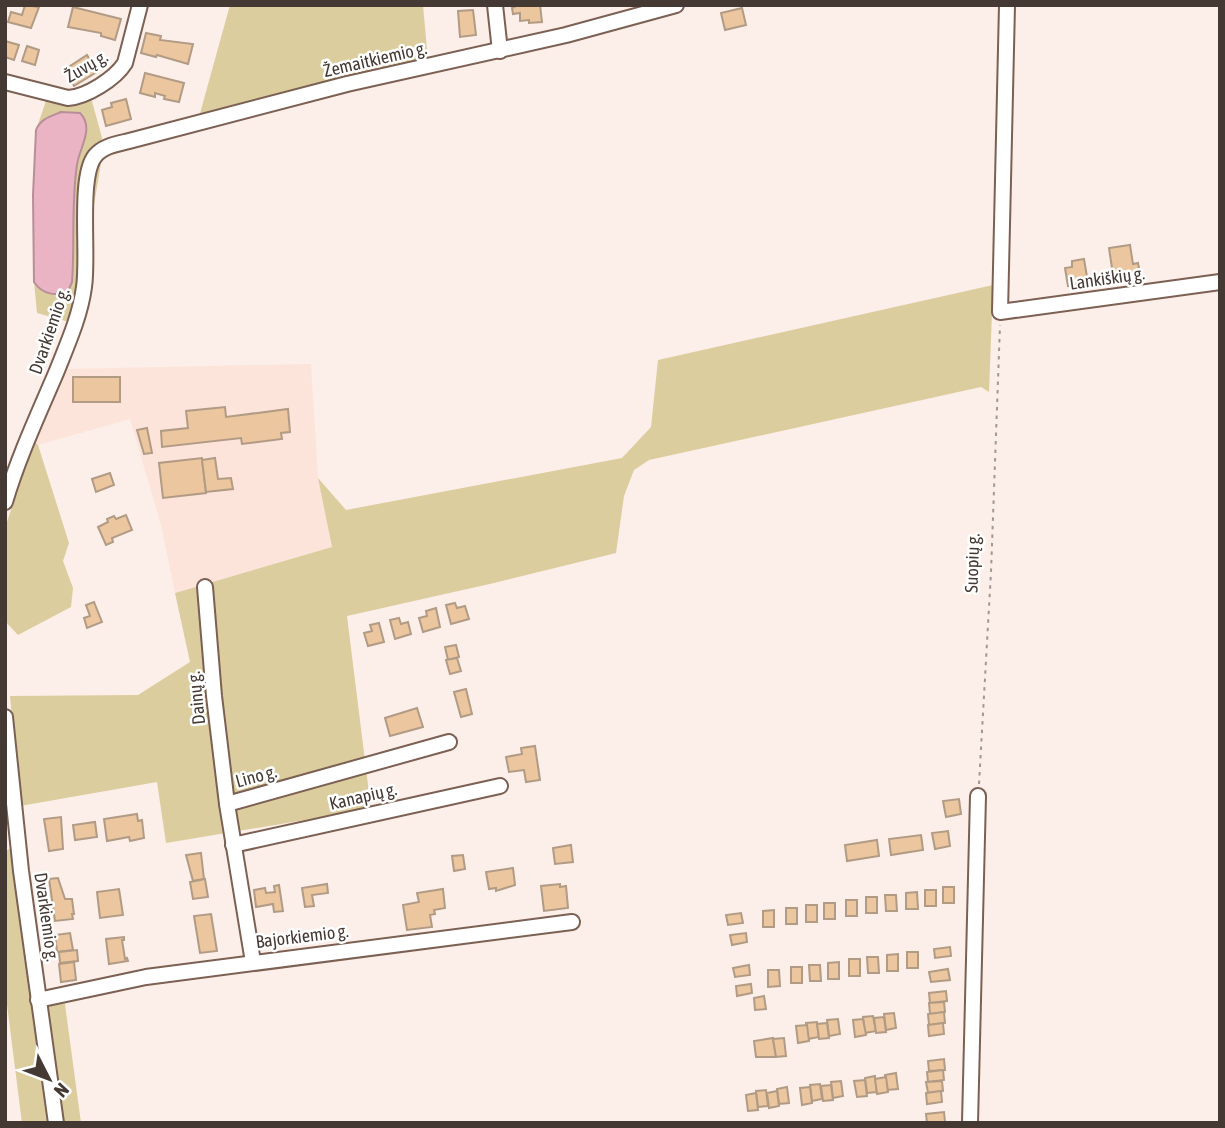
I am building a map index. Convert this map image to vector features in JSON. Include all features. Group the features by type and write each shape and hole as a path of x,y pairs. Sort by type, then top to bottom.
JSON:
{"street":[{"name":"Žuvų g.","path":"5,82 68,98 96,87 121,70 125,64 140,5"},
{"path":"495,5 500,51"},
{"name":"Žemaitkiemio g.","path":"90,165 101,150 129,141 346,84 500,51 633,10 677,5"},
{"path":"1000,313 1007,5"},
{"name":"Dvarkiemio g.","path":"5,502 72,334 82,302 86,277 87,178 90,165"},
{"name":"Lankiškių g.","path":"1000,313 1220,282"},
{"name":"Dainų g.","path":"205,587 227,804"},
{"name":"Dvarkiemio g.","path":"5,717 19,853 56,1123"},
{"name":"Lino g.","path":"253,962 227,804 449,742"},
{"name":"Kanapių g.","path":"233,845 500,786"},
{"path":"970,1123 978,796"},
{"name":"Bajorkiemio g.","path":"38,1000 146,977 572,922"}],"path":[{"name":"Suopių g.","path":"978,796 991,572 1000,313"}],"shaded area":[{"path":"230,5 423,5 428,61 199,117"},
{"path":"90,94 104,145 91,223 80,325 37,313 33,195 36,130 47,98"},
{"path":"61,112 80,113 86,125 86,132 75,179 72,282 69,289 55,294 41,289 34,282 33,195 36,130 43,121"},
{"path":"993,285 989,392 981,387 649,460 634,470 624,496 616,553 347,616 371,809 166,843 157,782 20,806 10,696 138,695 190,662 175,593 332,547 318,478 346,510 622,458 651,427 658,360"},
{"path":"311,364 318,477 332,547 175,593 161,525 130,419 38,445 34,441 66,369"},
{"path":"34,441 38,445 69,543 63,561 73,588 71,607 18,635 5,621 6,525"},
{"path":"12,847 38,999 64,997 81,1123 22,1123 5,989 5,852"}],"building":[{"path":"25,5 39,7 31,28 8,22 11,12 22,15"},
{"path":"518,5 540,5 542,22 520,21 520,13 513,14 512,8"},
{"path":"73,7 121,19 115,40 101,36 101,33 68,27"},
{"path":"742,8 746,25 725,30 721,13"},
{"path":"473,10 476,35 460,37 458,11"},
{"path":"146,33 161,36 160,40 193,44 188,64 141,53"},
{"path":"5,41 19,45 14,60 5,57"},
{"path":"27,46 39,50 35,65 22,61"},
{"path":"87,55 97,72 74,86 64,70"},
{"path":"145,73 184,83 179,102 164,99 165,96 155,93 155,97 140,93"},
{"path":"126,99 131,119 106,126 102,110 112,107 111,103"},
{"path":"1130,245 1133,264 1138,263 1140,274 1123,277 1122,274 1113,275 1109,248"},
{"path":"1084,259 1088,283 1068,286 1065,268 1072,267 1072,261"},
{"path":"73,377 120,377 120,402 73,402"},
{"path":"225,407 226,417 288,409 290,432 281,433 282,439 242,444 241,438 162,447 161,431 188,428 186,411"},
{"path":"147,428 152,453 144,454 137,430"},
{"path":"202,458 206,493 163,498 159,463"},
{"path":"215,458 218,479 231,478 233,489 206,492 202,460"},
{"path":"110,473 114,485 96,492 92,479"},
{"path":"126,515 132,530 112,538 113,542 106,545 98,527 114,516 116,519"},
{"path":"94,602 102,622 87,628 84,618 90,616 86,605"},
{"path":"455,603 457,608 465,606 469,619 451,624 446,605"},
{"path":"436,608 440,627 423,632 419,618 427,616 426,611"},
{"path":"399,618 401,624 408,622 411,634 395,639 390,620"},
{"path":"379,623 384,642 368,646 364,633 372,631 370,625"},
{"path":"456,645 459,657 448,660 445,647"},
{"path":"457,658 461,671 450,674 446,660"},
{"path":"466,689 472,714 461,717 454,692"},
{"path":"417,708 423,727 390,736 385,718"},
{"path":"535,746 540,780 526,782 524,770 509,772 506,757 522,754 521,748"},
{"path":"959,799 961,814 946,817 943,801"},
{"path":"137,814 138,821 142,820 144,838 130,841 129,837 107,841 104,819"},
{"path":"61,817 63,849 49,851 44,819"},
{"path":"95,822 97,837 75,840 73,825"},
{"path":"948,831 950,846 935,849 932,833"},
{"path":"921,835 923,850 891,855 889,839"},
{"path":"877,840 879,856 847,861 845,845"},
{"path":"571,845 573,862 555,864 553,848"},
{"path":"201,853 204,879 193,881 186,855"},
{"path":"463,855 465,869 454,871 452,856"},
{"path":"513,868 515,885 496,891 496,888 489,889 486,872"},
{"path":"58,878 65,899 72,899 73,919 55,921 49,879"},
{"path":"205,879 208,897 193,899 190,882"},
{"path":"327,884 328,893 312,895 314,906 305,907 302,888"},
{"path":"560,884 560,887 566,886 568,908 544,911 541,886"},
{"path":"279,885 283,911 274,912 273,904 256,907 254,890 265,888 266,893 275,892 274,886"},
{"path":"943,887 954,887 954,903 943,903"},
{"path":"119,889 123,915 100,918 97,892"},
{"path":"443,889 445,908 434,910 435,914 430,915 432,927 407,930 403,905 419,902 417,893"},
{"path":"925,890 936,890 936,906 925,906"},
{"path":"917,892 918,909 906,909 906,893"},
{"path":"885,895 896,895 897,911 886,911"},
{"path":"866,897 877,897 877,913 866,913"},
{"path":"846,900 857,900 857,916 846,916"},
{"path":"824,903 835,903 835,919 824,919"},
{"path":"806,905 817,905 817,922 806,922"},
{"path":"786,908 797,908 797,924 786,924"},
{"path":"774,910 774,927 763,927 763,911"},
{"path":"741,913 743,923 728,925 726,915"},
{"path":"211,914 217,951 200,953 194,916"},
{"path":"70,933 73,950 57,952 55,935"},
{"path":"746,933 747,942 732,945 730,935"},
{"path":"124,937 122,940 125,959 128,961 109,964 106,939"},
{"path":"950,947 951,956 935,958 934,949"},
{"path":"77,950 78,961 60,963 59,952"},
{"path":"907,952 918,952 918,968 907,968"},
{"path":"898,954 898,971 887,971 887,955"},
{"path":"867,957 878,957 879,973 868,973"},
{"path":"849,959 860,959 860,976 849,976"},
{"path":"74,962 76,980 61,982 59,964"},
{"path":"839,962 839,979 828,979 828,963"},
{"path":"749,965 750,975 735,977 733,968"},
{"path":"809,965 820,965 821,981 810,981"},
{"path":"791,967 802,967 802,983 791,983"},
{"path":"948,969 950,980 931,982 929,972"},
{"path":"768,970 779,970 780,986 768,987"},
{"path":"751,984 752,993 737,996 736,986"},
{"path":"946,991 947,1001 930,1003 929,993"},
{"path":"764,996 766,1009 755,1010 754,998"},
{"path":"944,1002 945,1012 930,1014 929,1003"},
{"path":"944,1012 945,1023 929,1025 928,1014"},
{"path":"894,1013 896,1028 886,1030 884,1014"},
{"path":"873,1016 876,1031 865,1033 863,1017"},
{"path":"884,1017 886,1032 876,1033 874,1018"},
{"path":"838,1019 840,1034 829,1036 827,1020"},
{"path":"863,1019 866,1035 855,1037 853,1020"},
{"path":"817,1022 819,1037 808,1039 806,1023"},
{"path":"827,1023 829,1038 819,1039 817,1024"},
{"path":"943,1023 944,1034 929,1036 928,1025"},
{"path":"807,1025 809,1041 798,1043 796,1026"},
{"path":"773,1038 776,1057 756,1057 754,1041"},
{"path":"784,1038 786,1056 776,1057 773,1039"},
{"path":"944,1059 945,1070 929,1071 928,1061"},
{"path":"943,1070 944,1080 928,1082 927,1072"},
{"path":"896,1073 898,1089 887,1090 885,1075"},
{"path":"875,1076 877,1092 867,1093 865,1078"},
{"path":"886,1077 888,1092 877,1094 875,1079"},
{"path":"865,1080 867,1096 857,1097 854,1081"},
{"path":"841,1081 843,1096 833,1098 831,1082"},
{"path":"942,1081 943,1091 928,1093 926,1082"},
{"path":"820,1084 822,1099 812,1101 810,1085"},
{"path":"831,1085 833,1100 823,1101 821,1086"},
{"path":"787,1087 789,1103 779,1104 777,1089"},
{"path":"810,1087 812,1103 802,1105 800,1088"},
{"path":"766,1090 768,1106 758,1107 756,1091"},
{"path":"777,1091 779,1106 769,1108 767,1093"},
{"path":"941,1091 942,1102 927,1104 926,1093"},
{"path":"756,1093 758,1110 748,1111 746,1095"},
{"path":"944,1112 945,1122 927,1123 926,1114"}]}
